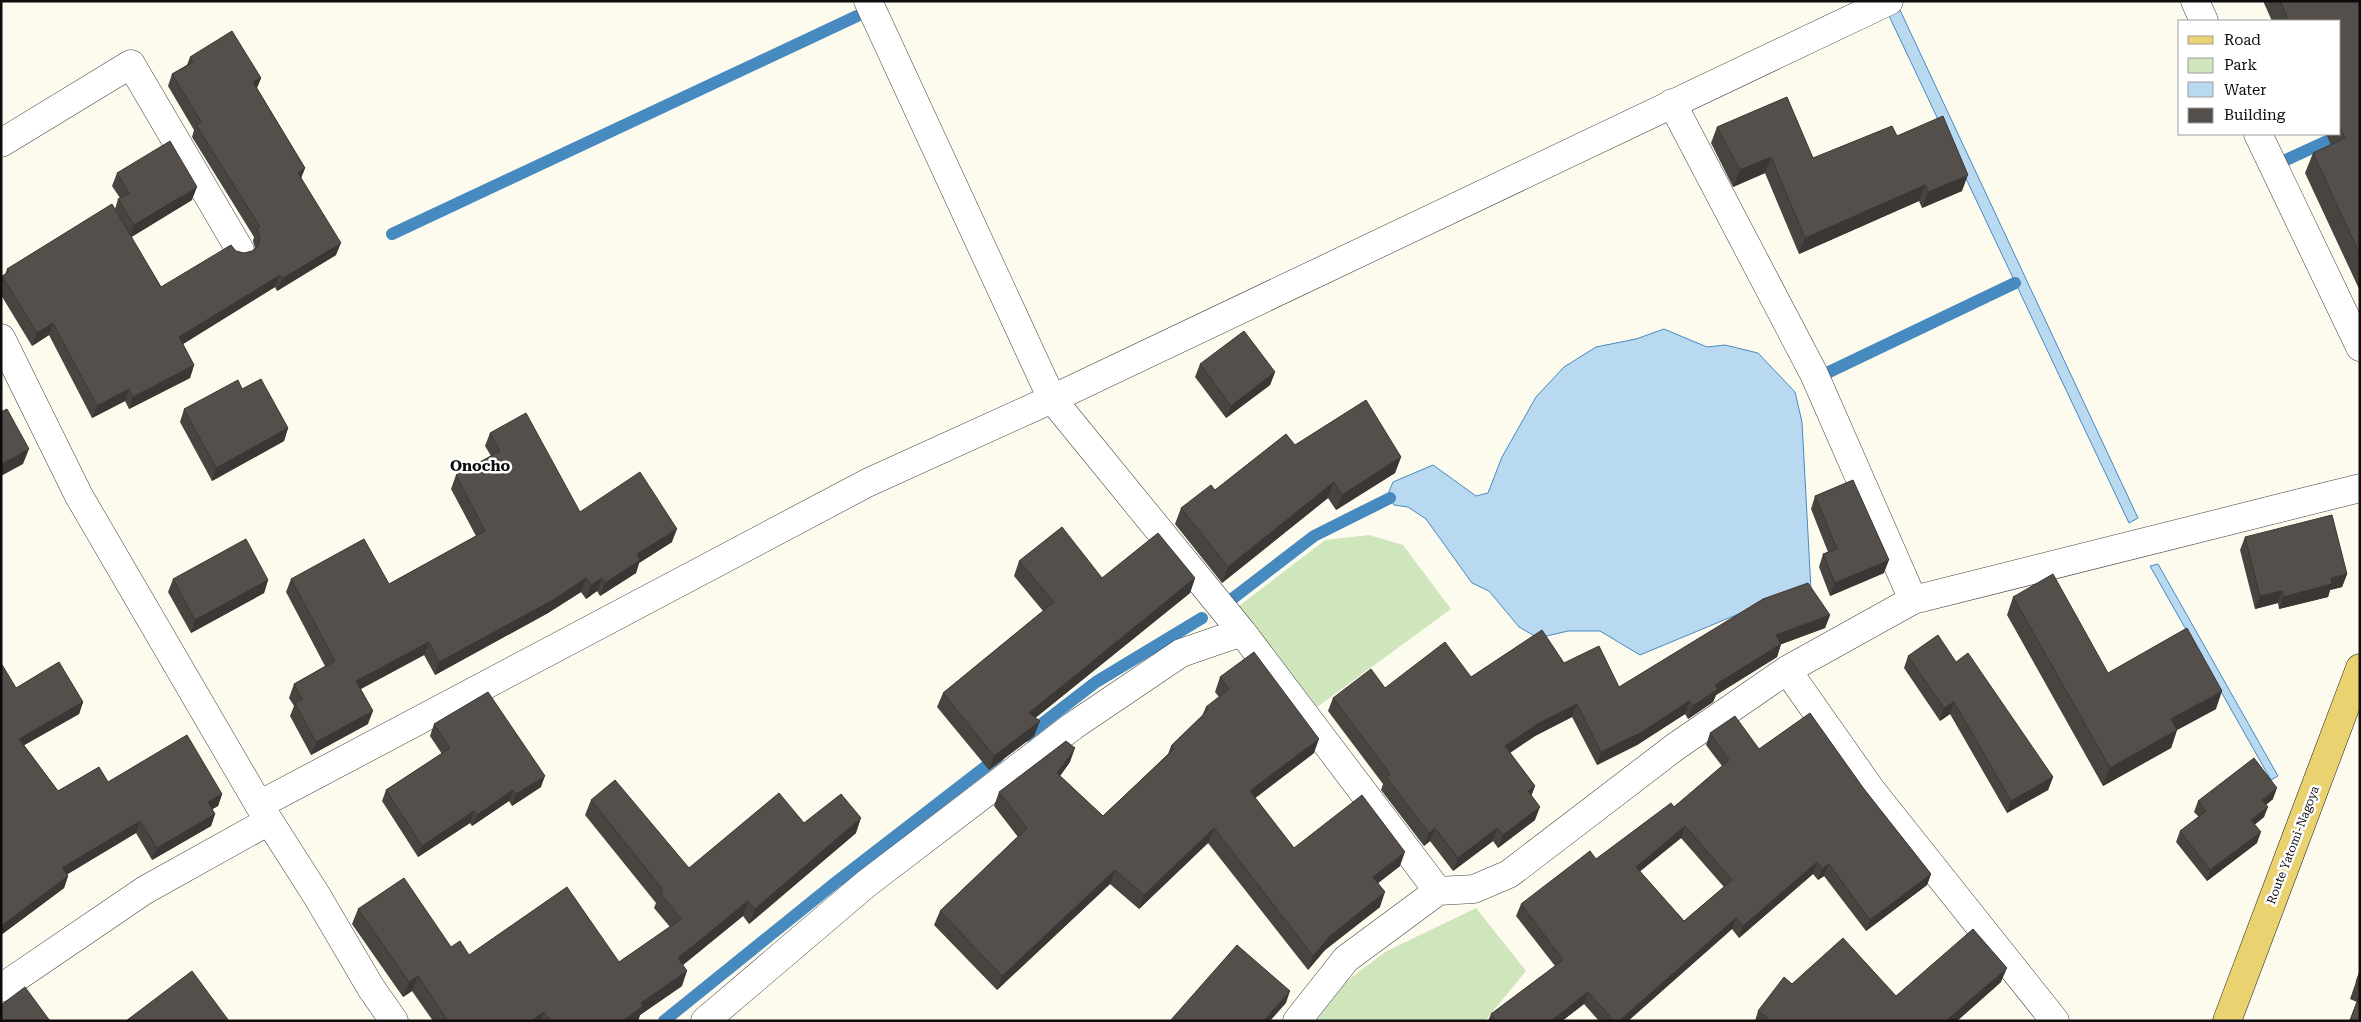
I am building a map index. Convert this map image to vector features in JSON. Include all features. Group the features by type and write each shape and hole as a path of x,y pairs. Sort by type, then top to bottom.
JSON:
{"main road":[{"name":"Route Yatomi-Nagoya","path":"2227,1021 2360,668"}],"street":[{"path":"868,1 1052,399 1242,632 1438,891"},
{"path":"2195,1 2204,20"},
{"path":"1,988 264,813 867,483 1052,399 1881,5"},
{"path":"1,143 131,64 240,250"},
{"path":"1672,103 1814,374 1913,600"},
{"path":"2258,135 2360,347"},
{"path":"1,338 79,496 264,813 317,896 371,988 394,1021"},
{"path":"1297,1021 1346,959 1438,891 1474,890 1509,874 1675,747 1787,670 1913,600 2360,488"},
{"path":"705,1021 866,884 1073,726 1181,654 1242,632"},
{"path":"1787,670 1872,791 2055,1021"}],"green space":[{"path":"1369,535 1403,545 1451,609 1317,707 1239,606 1325,540"},
{"path":"1476,908 1526,971 1485,1021 1316,1021 1347,981 1385,952"}],"water":[{"path":"1882,1 1899,8 2138,518 2129,523"},
{"path":"1664,329 1707,347 1725,345 1758,353 1795,392 1802,422 1811,590 1772,600 1640,655 1600,631 1568,631 1538,638 1519,627 1489,591 1472,583 1426,519 1408,507 1394,505 1388,494 1393,482 1433,465 1476,496 1488,493 1502,457 1536,397 1564,367 1596,347 1636,339"},
{"path":"2158,564 2278,776 2271,780 2150,566"}],"building":[{"path":"2280,1 2360,1 2360,255 2313,153 2345,138 2341,130 2341,20 2289,20"},
{"path":"232,31 261,78 253,82 305,168 298,173 341,243 282,279 280,275 179,337 194,365 133,397 129,389 97,406 53,323 37,333 2,276 9,272 7,269 112,204 161,287 231,245 236,251 244,253 252,251 258,246 260,237 257,229 260,227 196,125 201,122 172,74 193,62 190,57"},
{"path":"1787,97 1813,158 1892,126 1897,136 1943,116 1968,175 1928,192 1925,185 1805,238 1771,157 1740,170 1717,127"},
{"path":"170,141 197,187 134,225 118,199 129,193 117,173"},
{"path":"1244,331 1275,372 1231,406 1200,364"},
{"path":"261,379 288,428 216,468 184,409 238,380 242,389"},
{"path":"1366,400 1401,457 1342,495 1334,482 1228,567 1181,508 1211,485 1215,490 1286,434 1295,445"},
{"path":"7,409 29,449 1,464 1,412"},
{"path":"526,413 580,512 640,472 677,529 637,554 640,560 605,583 602,578 591,585 586,578 553,600 439,662 429,642 356,681 373,711 316,742 295,703 302,699 294,684 335,661 291,579 364,539 389,584 485,531 456,475 500,451 490,433"},
{"path":"1853,480 1889,560 1835,583 1823,554 1837,549 1815,496"},
{"path":"2332,515 2347,574 2331,578 2332,584 2283,597 2282,591 2260,596 2245,537"},
{"path":"1062,527 1102,578 1158,533 1195,578 1029,713 1040,721 994,756 943,693 1054,602 1019,561"},
{"path":"246,539 268,580 195,620 173,579"},
{"path":"2053,574 2108,673 2187,628 2222,691 2171,719 2177,730 2110,768 2013,597"},
{"path":"1808,583 1830,615 1776,635 1781,644 1715,685 1718,689 1693,706 1689,701 1642,732 1601,752 1577,704 1539,723 1505,746 1535,786 1528,791 1540,807 1503,835 1497,828 1458,858 1435,828 1429,833 1386,777 1390,774 1333,698 1371,669 1385,688 1445,642 1471,677 1542,630 1564,663 1599,646 1619,687 1763,599"},
{"path":"1938,635 1956,662 1968,653 2053,777 2011,801 1954,702 1944,708 1908,656"},
{"path":"1254,652 1319,739 1250,791 1294,848 1362,795 1405,852 1373,877 1385,892 1330,936 1313,956 1214,828 1144,895 1115,870 1002,976 940,911 1027,828 999,792 1066,741 1075,748 1057,773 1103,816 1174,749 1171,746 1208,710 1206,707 1229,689 1220,677"},
{"path":"59,662 83,702 19,739 58,791 99,767 108,782 187,735 222,794 208,802 215,814 157,848 140,821 62,868 68,876 1,926 1,663 16,688"},
{"path":"488,692 545,776 516,794 513,790 477,815 474,811 422,846 386,790 450,748 434,724"},
{"path":"1810,713 1864,789 1931,874 1870,920 1829,864 1822,869 1817,862 1743,926 1736,918 1619,1021 1614,1021 1588,992 1551,1021 1496,1021 1491,1014 1563,960 1521,904 1590,851 1596,859 1671,803 1674,807 1729,760 1710,733 1735,716 1759,749","holes":["1685,826 1732,880 1684,921 1636,867"]},
{"path":"2254,758 2277,788 2262,800 2268,807 2251,820 2261,832 2210,870 2180,831 2206,811 2198,801"},
{"path":"615,780 689,868 779,793 804,823 841,794 861,818 755,909 748,901 678,958 687,971 641,1003 643,1006 623,1021 550,1021 544,1012 531,1021 448,1021 418,976 409,982 358,909 404,878 451,947 460,941 469,955 567,887 619,962 681,919 660,893 663,890 591,800"},
{"path":"1973,929 2007,968 1946,1021 1771,1021 1758,1011 1784,977 1792,984 1843,938 1896,996"},
{"path":"1237,945 1290,991 1265,1021 1170,1021"},
{"path":"192,971 229,1021 126,1021"},
{"path":"2360,971 2360,984 2356,982"},
{"path":"25,987 50,1021 4,1021 1,1017 1,1005"},
{"path":"2360,994 2360,1021 2351,1021 2350,1020"}],"waterway":[{"path":"392,234 857,16"},
{"path":"2341,135 2360,126"},
{"path":"2288,159 2340,135"},
{"path":"1829,372 2015,283"},
{"path":"1232,599 1314,536 1390,498"},
{"path":"1026,736 1096,682 1202,618"},
{"path":"664,1021 835,883 998,757"}],"district":[{"name":"Onocho","path":"480,466"}]}
